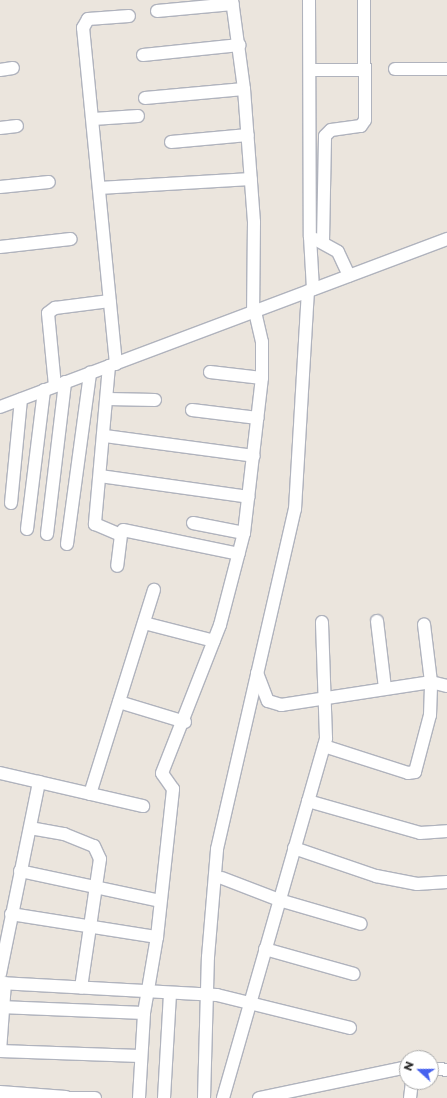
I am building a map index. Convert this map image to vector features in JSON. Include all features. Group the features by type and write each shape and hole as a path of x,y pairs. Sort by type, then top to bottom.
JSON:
{"street":[{"path":"204,1098 206,994 218,849 295,509 310,236 311,70 309,0"},
{"path":"323,242 324,139 331,130 364,124 364,0"},
{"path":"139,1098 140,1056 144,1013 156,937 173,789 162,773 185,722 214,642 239,554 244,533 249,497 262,378 262,342 254,312 255,246 248,135 239,45 232,2 157,11"},
{"path":"117,566 121,535 95,524 112,365 110,301 83,24 88,19 129,16"},
{"path":"143,55 239,45"},
{"path":"0,70 13,68"},
{"path":"395,69 447,69"},
{"path":"311,70 365,70"},
{"path":"145,98 244,89"},
{"path":"93,119 138,116"},
{"path":"0,128 17,126"},
{"path":"171,142 248,135"},
{"path":"99,188 251,179"},
{"path":"0,186 49,182"},
{"path":"310,236 323,242 338,252 349,276"},
{"path":"0,247 71,239"},
{"path":"0,409 55,386 447,239"},
{"path":"47,534 55,386 48,313 55,308 110,301"},
{"path":"210,372 262,378"},
{"path":"67,544 90,373"},
{"path":"27,529 55,386"},
{"path":"11,503 21,399"},
{"path":"108,399 155,400"},
{"path":"192,410 258,418"},
{"path":"105,436 254,456"},
{"path":"100,476 249,497"},
{"path":"193,523 244,533"},
{"path":"123,530 239,554"},
{"path":"90,794 154,590"},
{"path":"377,621 385,688"},
{"path":"223,1098 324,746 326,699 322,622"},
{"path":"144,623 214,642"},
{"path":"324,746 408,773 415,772 427,733 432,682 424,624"},
{"path":"257,673 264,695 274,704 326,699 385,688 432,682 447,686"},
{"path":"119,702 185,722"},
{"path":"0,773 143,806"},
{"path":"39,782 11,914 2,980 0,1051 140,1056"},
{"path":"308,801 420,833 447,831"},
{"path":"30,828 64,834 94,846 100,858 93,886 87,926 81,988"},
{"path":"294,848 376,876 417,884 447,882"},
{"path":"20,871 160,901"},
{"path":"222,878 279,900 361,924"},
{"path":"11,914 156,937"},
{"path":"265,949 354,974"},
{"path":"2,980 147,993 206,994 250,1002 350,1028"},
{"path":"164,1098 170,993"},
{"path":"2,1007 144,1013"},
{"path":"259,1098 399,1069"},
{"path":"0,1092 65,1098 95,1098"}]}
